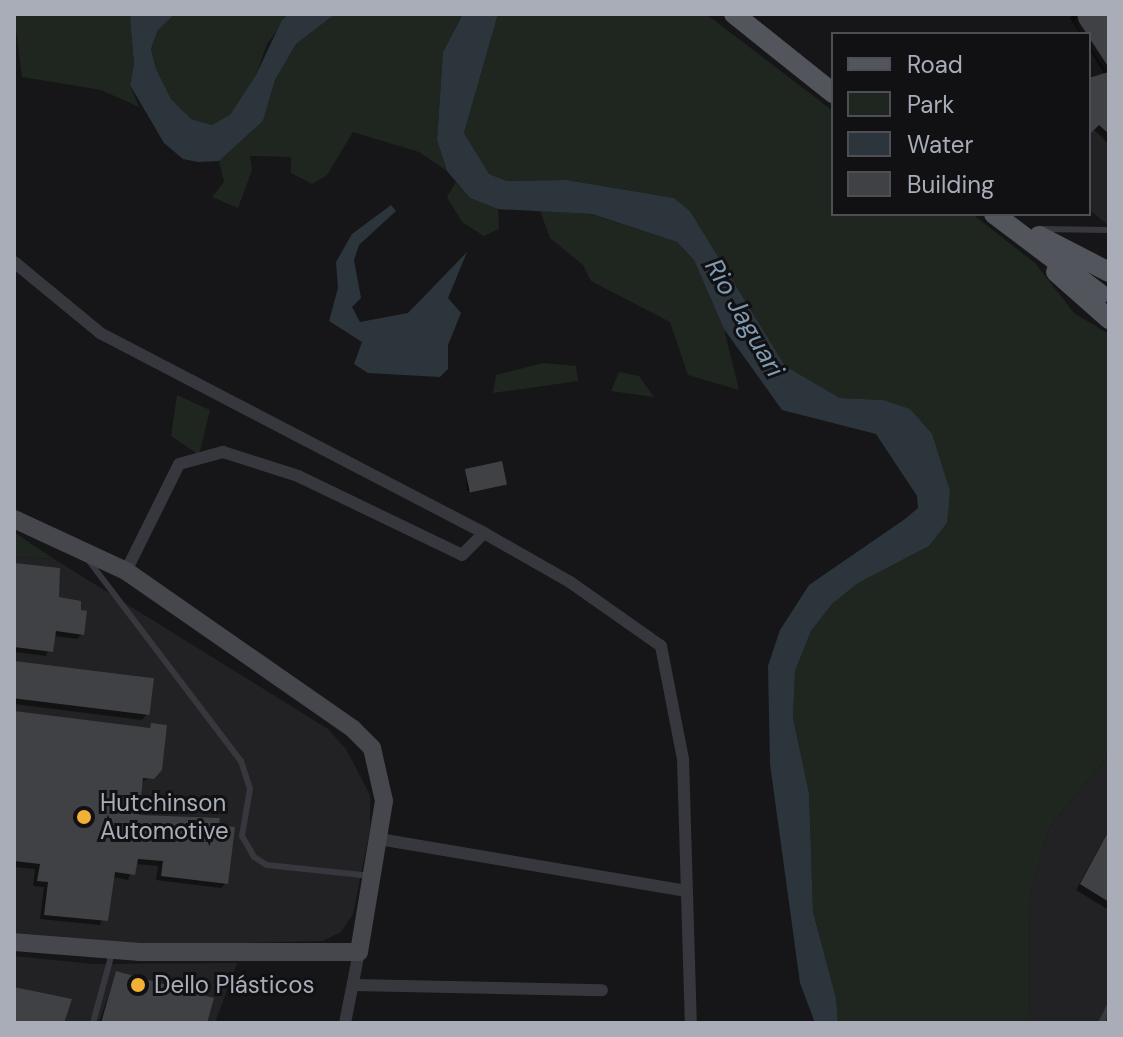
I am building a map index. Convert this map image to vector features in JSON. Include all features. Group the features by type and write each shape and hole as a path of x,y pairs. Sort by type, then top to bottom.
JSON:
{"main road":[{"path":"734,14 831,91"},
{"path":"748,14 831,77"},
{"path":"998,216 1105,284"},
{"path":"1011,216 1030,234 1074,292 1109,319"}],"street":[{"path":"14,262 100,333 484,533 570,582 661,646 683,759 691,1023"},
{"path":"126,571 179,464 223,452 298,476 462,555 484,533"},
{"path":"14,519 126,571 353,729 372,748 381,772 384,801 375,876 345,1023"},
{"path":"379,839 687,891"},
{"path":"14,942 113,949 359,952"},
{"path":"354,985 602,990"}],"lane":[{"path":"1030,234 1109,230"},
{"path":"83,552 241,761 250,789 242,836 254,857 267,865 375,876"},
{"path":"93,1023 113,949"},
{"path":"1101,1023 1109,1007"}],"shaded area":[{"path":"1109,14 1109,226 1091,211 1091,77 1106,72 1091,48 1091,32 1081,32 1074,22 1078,15"},
{"path":"14,557 54,559 328,729 346,749 370,795 370,829 353,914 341,932 323,941 134,946 14,937"},
{"path":"1109,754 1109,1023 1029,1023 1030,896 1049,828"},
{"path":"14,956 93,964 237,963 215,1023 14,1023"}],"green space":[{"path":"14,14 135,14 130,17 134,64 130,85 139,107 101,90 22,77"},
{"path":"175,14 289,14 267,44 256,75 230,116 212,125 191,119 171,99 156,69 151,50 158,30"},
{"path":"335,14 463,14 443,52 437,140 447,171 419,152 353,132 327,175 312,184 291,173 291,157 250,156 252,170 238,208 212,197 224,182 219,161 263,121 275,80 296,44"},
{"path":"498,14 706,14 831,109 831,216 975,216 1035,263 1074,313 1109,334 1109,754 1049,828 1030,896 1029,1023 838,1023 836,998 813,912 809,793 793,718 795,671 811,631 832,604 858,583 929,546 947,523 883,400 840,398 785,366 690,211 674,198 566,180 507,181 489,174 464,133"},
{"path":"456,182 470,198 498,209 499,229 484,236 462,222 447,197"},
{"path":"540,211 591,214 677,242 694,260 724,329 739,390 688,375 670,322 591,281 583,265 550,238"},
{"path":"543,363 576,366 578,381 493,393 496,375"},
{"path":"619,372 639,376 654,397 611,391"},
{"path":"177,395 210,410 199,455 171,436"},
{"path":"15,533 54,559 14,557"}],"water":[{"path":"135,14 175,14 158,30 151,49 156,69 171,99 191,119 212,125 230,115 256,75 282,20 289,14 335,14 296,44 275,80 263,121 219,161 198,162 183,159 164,143 130,85 134,64 130,17"},
{"name":"Rio Jaguari","path":"463,14 498,14 464,133 489,174 507,181 566,180 674,198 690,211 785,366 840,398 883,400 910,409 932,434 950,491 947,523 929,546 858,583 832,604 811,631 795,671 793,718 809,793 813,912 836,998 838,1023 815,1023 800,983 770,764 768,666 780,630 809,585 905,519 918,508 917,496 876,434 782,410 724,329 694,260 677,242 592,214 498,209 470,198 447,171 437,140 443,52"},
{"path":"391,205 396,211 359,245 354,260 361,298 352,307 360,322 408,313 467,252 448,298 461,313 448,345 448,369 440,377 368,373 354,364 362,342 329,321 338,288 336,262 352,234"}],"building":[{"path":"1077,14 1109,14 1109,68 1091,40 1091,32 1086,32"},
{"path":"1109,72 1109,134 1099,125 1091,133 1091,77"},
{"path":"502,461 507,484 470,492 465,469"},
{"path":"14,563 60,568 59,597 81,601 81,610 87,611 84,635 56,631 53,652 14,647"},
{"path":"14,661 154,678 149,715 14,698"},
{"name":"Hutchinson Automotive","path":"14,711 150,728 151,723 167,725 162,770 154,779 143,778 139,815 220,818 219,825 235,827 228,884 161,876 163,861 138,859 135,875 115,872 108,921 44,915 48,882 37,881 40,864 14,861"},
{"path":"1109,830 1109,902 1080,884"},
{"name":"Dello Plásticos","path":"116,971 214,998 207,1023 101,1023"},
{"path":"14,987 72,999 64,1023 14,1023"}],"place":[{"name":"Hutchinson Automotive","path":"84,817"},
{"name":"Dello Plásticos","path":"138,985"}]}
